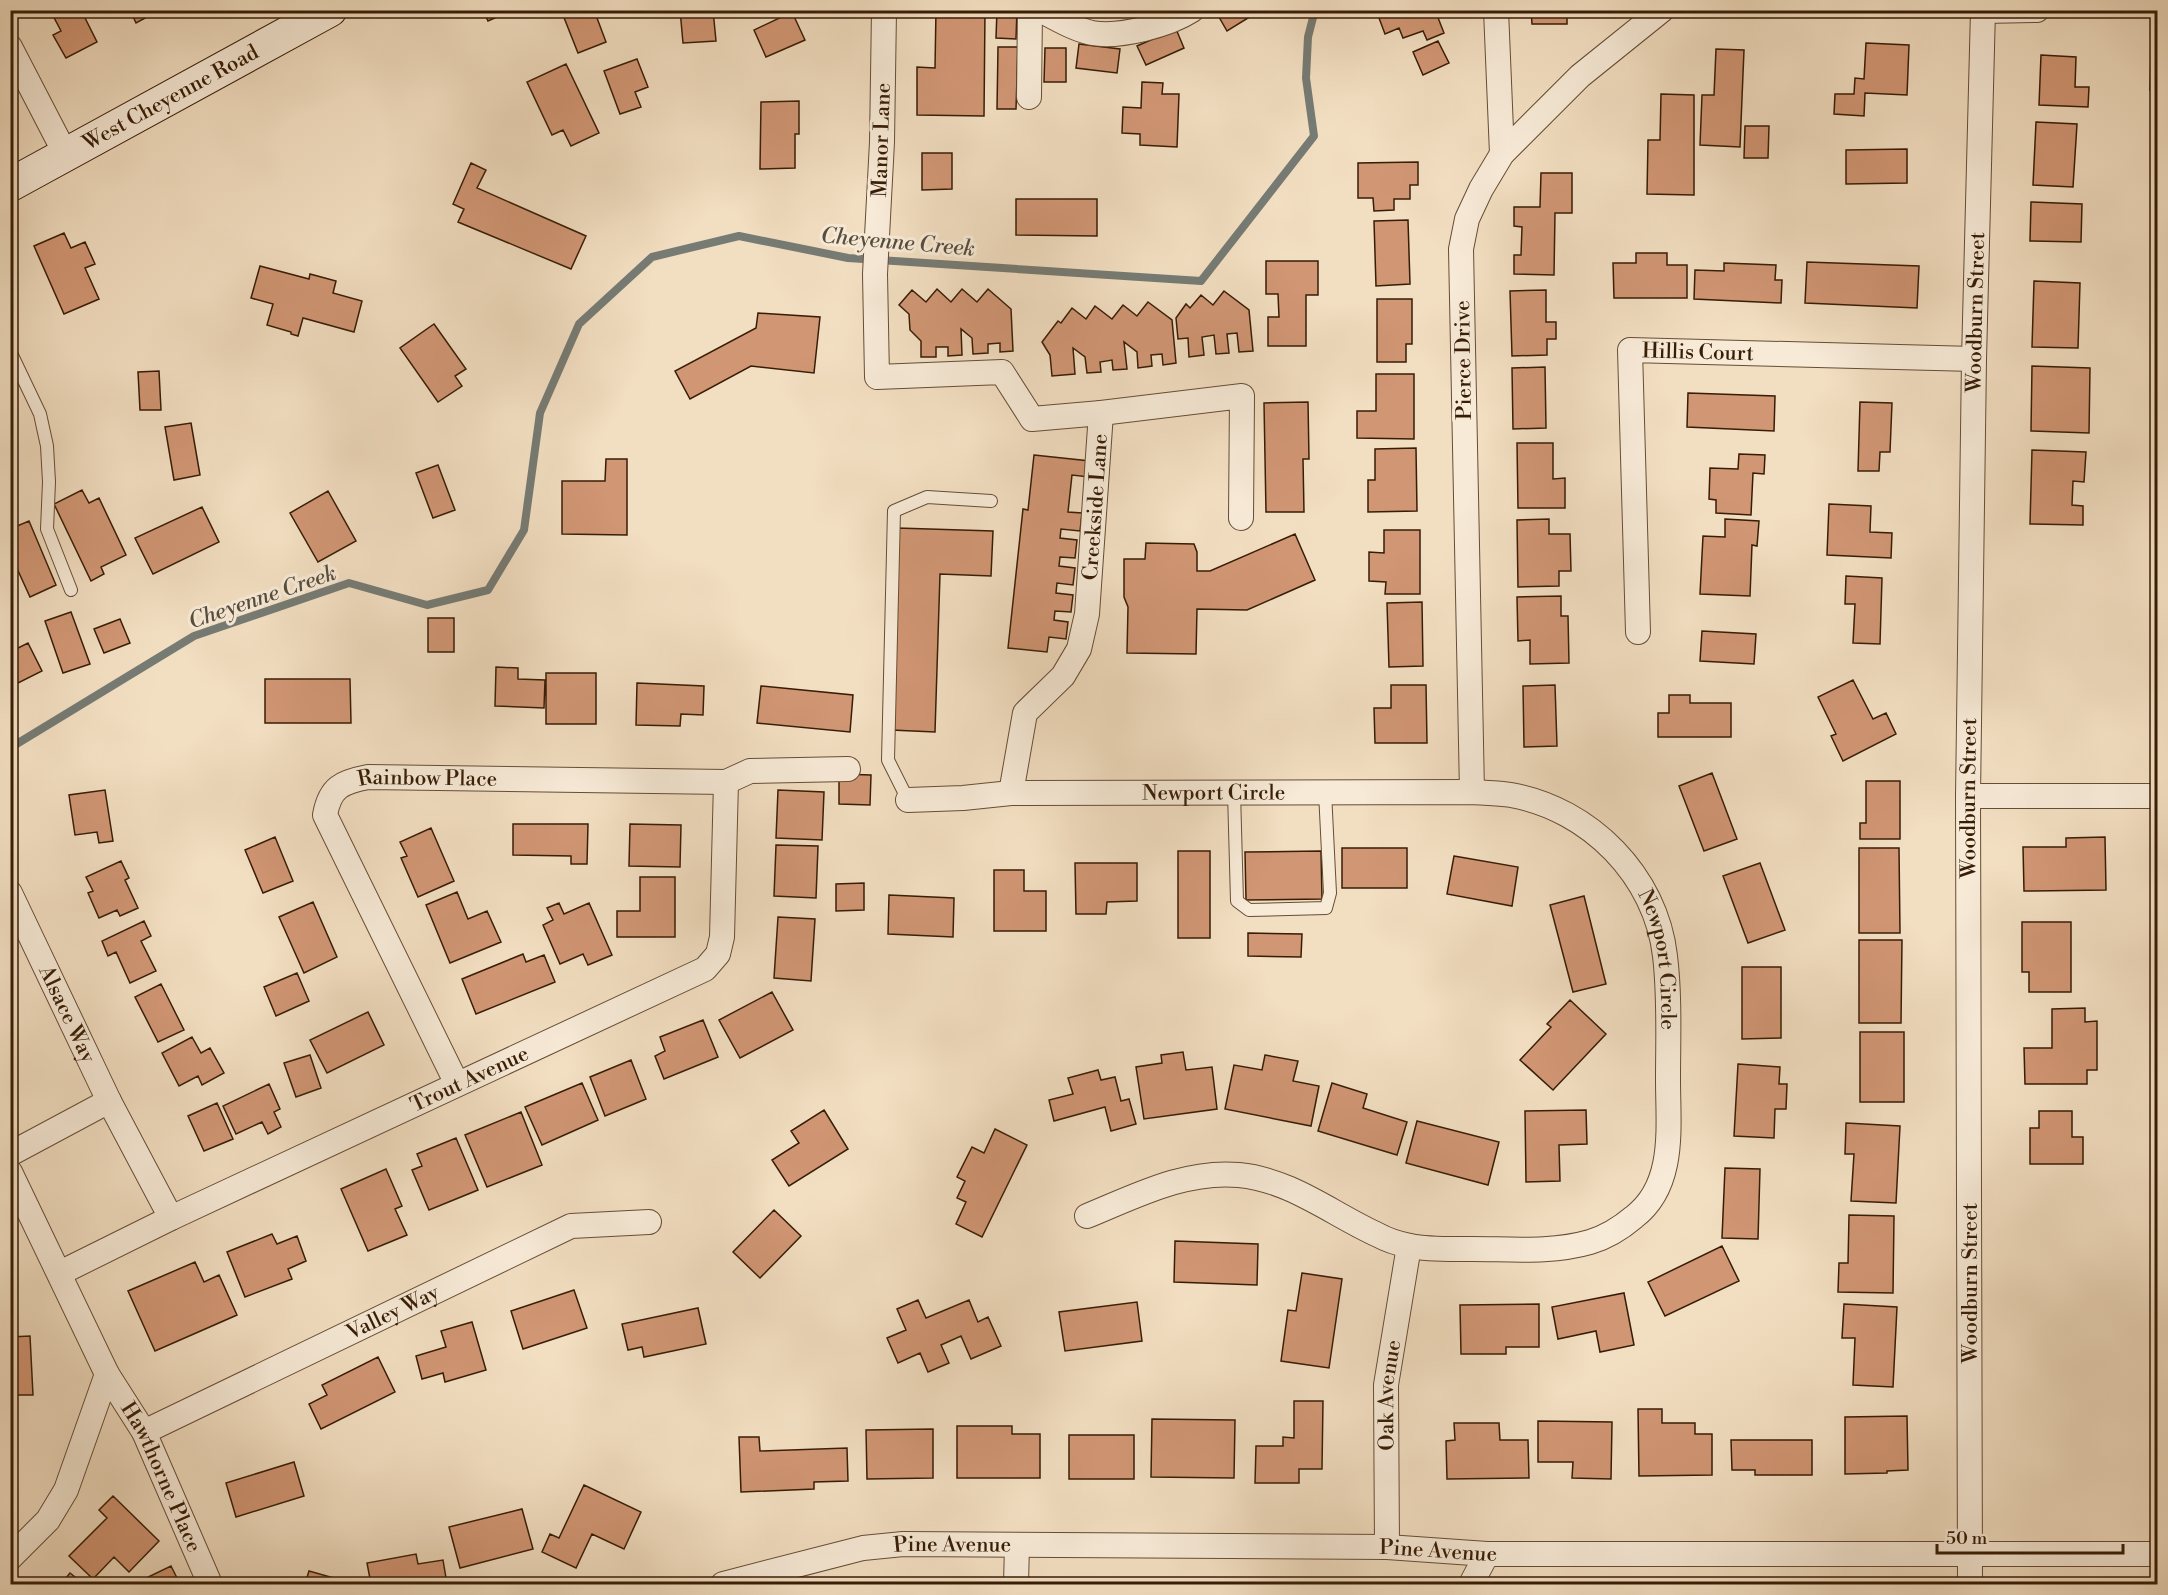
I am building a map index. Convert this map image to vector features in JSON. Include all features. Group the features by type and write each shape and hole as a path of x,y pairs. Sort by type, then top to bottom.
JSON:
{"main road":[{"name":"West Cheyenne Road","path":"10,185 330,10"}],"street":[{"name":"Manor Lane","path":"877,377 875,274 882,142 884,10"},
{"path":"1029,97 1030,10"},
{"path":"1040,10 1067,24 1093,33 1116,33 1179,19 1192,10"},
{"path":"1496,10 1502,154"},
{"name":"Pierce Drive","path":"1472,792 1461,249 1467,219 1481,189 1502,154 1580,76 1662,10"},
{"path":"1983,11 2037,10"},
{"name":"Woodburn Street","path":"1970,1584 1968,796 1974,359 1983,11"},
{"path":"10,47 66,155"},
{"name":"Hillis Court","path":"1638,632 1630,350 1974,359"},
{"name":"Creekside Lane","path":"877,377 1002,372 1032,419 1101,413 1087,614 1079,649 1063,676 1025,713 1011,793"},
{"path":"1101,413 1242,396 1241,518"},
{"name":"Rainbow Place","path":"457,1084 325,815 328,799 337,789 351,780 368,777 726,782 750,771 848,769"},
{"name":"Trout Avenue","path":"60,1273 171,1218 705,969 718,954 722,937 726,782"},
{"name":"Newport Circle","path":"908,800 1011,793 1472,792 1511,795 1545,805 1576,819 1605,839 1628,865 1646,895 1658,925 1665,953 1668,986 1668,1151 1663,1178 1653,1196 1638,1214 1617,1231 1594,1241 1548,1250 1438,1249 1409,1246 1380,1236 1288,1187 1242,1175 1221,1174 1166,1184 1087,1216"},
{"path":"1968,796 2157,796"},
{"name":"Alsace Way","path":"10,893 109,1101 171,1218"},
{"path":"10,1154 109,1101"},
{"name":"Hawthorne Place","path":"10,1172 107,1374 144,1432 210,1584"},
{"name":"Valley Way","path":"144,1432 572,1226 649,1222"},
{"name":"Oak Avenue","path":"1387,1546 1386,1385 1409,1246"},
{"name":"Hawthorne Place","path":"10,1558 48,1520 66,1490 107,1374"},
{"name":"Pine Avenue","path":"723,1584 863,1548 903,1544 1387,1546 1487,1554 2157,1554"},
{"path":"1016,1584 1017,1545"},
{"path":"1471,1584 1487,1554"}],"lane":[{"path":"10,351 40,414 47,446 49,482 47,530 71,590"},
{"path":"908,800 888,760 894,511 927,497 991,501"},
{"path":"1234,792 1237,901 1249,910 1326,908 1330,893 1325,792"}],"building":[{"path":"50,10 81,10 97,42 66,58 53,35 61,31"},
{"path":"130,10 160,10 136,23"},
{"path":"483,10 513,10 488,21"},
{"path":"561,10 594,10 606,42 578,53"},
{"path":"680,10 713,10 716,41 683,43"},
{"path":"936,10 985,10 984,116 917,115 917,67 935,68"},
{"path":"997,10 1017,10 1016,39 996,38"},
{"path":"1215,10 1261,10 1227,31"},
{"path":"1376,10 1435,10 1444,33 1427,40 1423,31 1403,38 1399,28 1385,34"},
{"path":"1531,10 1567,10 1567,24 1532,24"},
{"path":"792,12 805,40 766,57 754,30"},
{"path":"1176,29 1184,48 1146,65 1137,46"},
{"path":"1438,41 1449,63 1423,75 1413,52"},
{"path":"1866,43 1909,45 1907,95 1865,93 1864,116 1834,114 1835,94 1854,94 1855,78 1864,79"},
{"path":"1079,44 1120,49 1117,73 1076,68"},
{"path":"998,47 1018,47 1016,109 997,109"},
{"path":"1045,48 1066,48 1066,82 1044,82"},
{"path":"1716,49 1744,50 1740,147 1700,145 1702,95 1714,95"},
{"path":"2151,53 2158,53 2158,90 2150,90"},
{"path":"2041,55 2076,57 2075,87 2089,87 2088,107 2039,105"},
{"path":"637,59 648,87 635,92 641,107 620,114 604,71"},
{"path":"566,64 599,133 571,146 563,130 552,135 527,82"},
{"path":"1142,82 1163,83 1162,94 1179,94 1177,147 1140,145 1140,134 1122,133 1123,107 1141,108"},
{"path":"1661,94 1694,95 1694,195 1647,194 1648,140 1660,140"},
{"path":"799,101 799,134 795,134 795,168 760,169 761,102"},
{"path":"2036,122 2077,124 2073,187 2033,185"},
{"path":"1745,126 1769,126 1768,158 1744,158"},
{"path":"1907,149 1907,183 1846,184 1846,150"},
{"path":"922,153 952,153 952,189 922,190"},
{"path":"1418,162 1418,185 1410,185 1410,199 1394,199 1394,210 1374,211 1373,198 1358,198 1358,163"},
{"path":"471,163 486,170 477,188 586,236 571,269 458,222 464,209 453,204"},
{"path":"1541,173 1572,173 1572,213 1555,213 1554,275 1514,274 1514,255 1521,255 1522,227 1514,226 1514,207 1540,207"},
{"path":"1016,199 1097,199 1097,236 1016,235"},
{"path":"2031,202 2082,204 2081,242 2030,241"},
{"path":"1408,220 1410,284 1376,286 1374,221"},
{"path":"64,233 71,248 85,242 95,264 85,268 99,299 64,314 34,246"},
{"path":"1636,253 1667,253 1667,265 1687,265 1687,298 1614,298 1613,263 1636,263"},
{"path":"1266,261 1318,261 1318,295 1306,295 1306,346 1268,346 1268,317 1279,317 1278,294 1266,294"},
{"path":"1807,262 1919,266 1917,308 1805,303"},
{"path":"1724,263 1776,265 1775,280 1782,280 1781,303 1694,299 1695,270 1724,271"},
{"path":"260,266 309,279 310,274 336,281 333,293 362,301 354,332 303,318 298,336 267,325 273,304 251,298"},
{"path":"2034,281 2080,283 2078,348 2032,347"},
{"path":"937,289 951,302 962,289 977,302 988,289 1011,309 1013,351 1000,352 1000,343 988,344 988,353 973,354 972,338 961,329 962,355 948,356 948,347 936,347 936,357 921,357 921,341 910,330 909,314 899,305 912,290 926,302"},
{"path":"1546,290 1546,322 1556,322 1556,339 1547,339 1547,355 1512,356 1510,291"},
{"path":"1224,291 1249,310 1253,351 1239,352 1237,333 1227,334 1229,353 1216,354 1214,335 1202,337 1204,355 1189,357 1188,338 1178,339 1176,318 1186,304 1190,308 1201,295 1213,305"},
{"path":"1377,299 1412,299 1412,344 1406,344 1406,362 1377,362"},
{"path":"1148,302 1172,320 1176,363 1163,365 1162,354 1151,355 1152,366 1138,368 1137,352 1124,342 1127,369 1113,370 1112,360 1100,362 1101,372 1087,373 1085,357 1073,348 1075,374 1052,376 1050,355 1042,342 1058,321 1061,323 1072,308 1086,319 1095,306 1112,319 1123,305 1137,316"},
{"path":"758,313 820,317 814,373 751,366 690,399 675,371 756,328"},
{"path":"434,324 466,369 455,376 462,386 438,402 400,348"},
{"path":"2032,366 2090,368 2089,433 2031,431"},
{"path":"1545,367 1546,428 1513,429 1512,368"},
{"path":"159,371 161,410 140,410 138,372"},
{"path":"1376,374 1414,374 1414,439 1357,438 1357,411 1376,411"},
{"path":"1688,393 1775,396 1774,431 1687,427"},
{"path":"1308,402 1309,459 1303,459 1304,512 1266,512 1264,403"},
{"path":"1860,402 1892,403 1890,452 1880,452 1879,471 1858,471"},
{"path":"191,423 200,475 174,480 165,427"},
{"path":"1517,443 1553,443 1553,479 1565,478 1565,508 1518,508"},
{"path":"1416,448 1417,511 1368,512 1368,480 1375,480 1375,449"},
{"path":"2032,450 2086,452 2084,482 2073,481 2072,505 2083,506 2083,525 2030,524"},
{"path":"1739,454 1765,455 1764,474 1753,473 1751,515 1716,513 1716,500 1709,499 1710,468 1738,469"},
{"path":"1034,455 1090,461 1089,477 1072,475 1068,512 1082,513 1080,531 1061,529 1060,538 1077,540 1075,558 1060,557 1059,566 1075,568 1073,585 1057,583 1056,593 1073,595 1071,612 1055,611 1054,620 1068,622 1066,639 1049,637 1047,652 1008,648 1023,509 1028,510"},
{"path":"606,459 627,459 627,535 562,534 562,481 605,481"},
{"path":"438,465 455,510 433,518 416,473"},
{"path":"82,490 89,503 99,498 126,555 101,567 104,574 91,581 54,504"},
{"path":"328,491 356,541 318,562 290,513"},
{"path":"1829,504 1871,506 1870,532 1892,533 1891,558 1827,555"},
{"path":"202,507 219,542 153,574 135,538"},
{"path":"1549,519 1549,534 1570,534 1571,571 1559,571 1559,586 1518,587 1517,520"},
{"path":"1725,519 1759,521 1757,546 1752,545 1750,596 1700,594 1703,536 1725,537"},
{"path":"29,521 56,585 30,597 10,553 10,529"},
{"path":"897,528 993,531 991,576 940,574 935,732 891,730"},
{"path":"1384,530 1420,530 1420,594 1385,594 1386,582 1369,581 1369,552 1384,553"},
{"path":"1295,534 1315,580 1247,610 1197,609 1196,654 1127,653 1128,607 1124,597 1124,559 1145,559 1146,543 1194,544 1197,552 1197,571 1210,571"},
{"path":"1846,576 1882,578 1880,644 1853,643 1855,604 1845,604"},
{"path":"1561,596 1561,616 1568,616 1569,663 1530,664 1530,640 1518,641 1517,597"},
{"path":"1422,602 1423,666 1389,667 1387,603"},
{"path":"71,612 90,664 63,673 45,621"},
{"path":"428,618 454,618 454,652 428,652"},
{"path":"120,619 130,643 104,653 94,629"},
{"path":"1702,631 1756,634 1754,664 1700,661"},
{"path":"28,643 42,671 10,687 10,652"},
{"path":"496,667 518,668 518,679 545,680 544,708 495,706"},
{"path":"546,673 596,673 596,724 546,724"},
{"path":"265,679 350,679 351,723 265,723"},
{"path":"1853,680 1873,719 1886,713 1896,734 1843,761 1831,736 1836,734 1818,697"},
{"path":"637,683 704,686 703,715 681,714 680,726 636,725"},
{"path":"1391,685 1426,685 1427,743 1375,743 1374,708 1391,708"},
{"path":"1555,685 1557,746 1524,747 1523,686"},
{"path":"761,686 853,695 850,732 757,723"},
{"path":"1669,695 1690,695 1690,703 1731,703 1731,737 1658,737 1658,713 1669,713"},
{"path":"1712,773 1737,839 1704,851 1679,786"},
{"path":"839,774 871,775 870,805 839,804"},
{"path":"1866,781 1900,781 1900,839 1860,839 1860,823 1866,823"},
{"path":"105,790 113,841 99,843 97,832 75,835 69,795"},
{"path":"778,790 824,792 822,840 776,838"},
{"path":"513,824 588,824 587,864 571,864 571,856 513,855"},
{"path":"630,824 681,825 680,867 629,866"},
{"path":"431,828 454,881 418,897 401,858 407,856 400,842"},
{"path":"275,837 293,881 263,893 245,850"},
{"path":"2105,837 2106,890 2024,891 2023,847 2066,847 2066,838"},
{"path":"776,845 818,846 816,898 774,896"},
{"path":"1342,848 1407,848 1407,888 1342,888"},
{"path":"1859,848 1899,848 1900,933 1859,933"},
{"path":"1178,851 1210,851 1210,938 1178,938"},
{"path":"1321,851 1322,899 1246,900 1245,852"},
{"path":"1454,856 1518,867 1512,906 1447,894"},
{"path":"121,861 129,878 125,880 138,908 120,916 117,910 99,918 88,893 93,891 86,877"},
{"path":"1075,863 1137,863 1137,901 1107,902 1106,914 1076,914"},
{"path":"1760,863 1785,930 1748,943 1723,876"},
{"path":"994,870 1024,870 1024,891 1046,891 1046,931 994,931"},
{"path":"640,877 675,877 675,937 617,937 617,911 640,911"},
{"path":"864,883 864,910 836,911 836,884"},
{"path":"457,892 468,919 487,911 501,942 450,963 426,905"},
{"path":"889,895 954,898 953,937 888,934"},
{"path":"1584,896 1606,984 1573,992 1550,905"},
{"path":"313,902 337,957 304,973 279,917"},
{"path":"559,903 564,914 589,903 612,955 588,965 583,954 560,964 543,925 553,920 547,908"},
{"path":"778,917 815,919 811,981 774,978"},
{"path":"144,921 151,936 141,941 156,971 130,983 116,952 108,956 102,941"},
{"path":"2022,922 2071,922 2071,992 2029,992 2029,972 2022,972"},
{"path":"1248,933 1302,934 1301,957 1248,956"},
{"path":"1859,940 1902,940 1901,1023 1859,1023"},
{"path":"523,954 526,962 544,955 555,982 476,1014 462,979"},
{"path":"1742,967 1781,967 1781,1038 1742,1039"},
{"path":"297,973 309,1001 276,1016 264,987"},
{"path":"161,984 184,1030 158,1042 135,997"},
{"path":"772,992 793,1030 740,1058 719,1020"},
{"path":"1570,1000 1606,1034 1553,1090 1520,1060 1551,1027 1547,1024"},
{"path":"2085,1008 2085,1022 2097,1021 2097,1070 2087,1070 2087,1084 2025,1084 2024,1048 2052,1048 2052,1009"},
{"path":"368,1012 384,1045 327,1073 310,1040"},
{"path":"703,1020 718,1057 664,1079 655,1056 665,1051 660,1037"},
{"path":"1860,1032 1904,1032 1904,1102 1860,1102"},
{"path":"192,1037 201,1053 210,1048 224,1073 202,1085 198,1076 179,1086 162,1053"},
{"path":"1183,1052 1186,1070 1212,1067 1217,1109 1144,1119 1136,1067 1162,1063 1161,1055"},
{"path":"310,1055 321,1088 296,1097 284,1063"},
{"path":"1265,1055 1298,1061 1293,1081 1319,1086 1311,1126 1225,1109 1234,1065 1262,1070"},
{"path":"631,1060 646,1099 605,1116 590,1077"},
{"path":"1738,1064 1780,1067 1779,1084 1787,1084 1786,1109 1775,1109 1774,1138 1734,1136"},
{"path":"1098,1070 1101,1080 1115,1077 1121,1101 1129,1099 1136,1124 1111,1131 1105,1107 1054,1121 1049,1100 1073,1094 1068,1078"},
{"path":"582,1083 598,1120 542,1145 525,1107"},
{"path":"1332,1083 1367,1094 1363,1108 1407,1122 1397,1155 1318,1131"},
{"path":"269,1084 280,1109 274,1112 281,1127 268,1134 262,1122 236,1134 223,1106"},
{"path":"217,1103 233,1139 204,1151 188,1116"},
{"path":"824,1110 848,1149 789,1186 772,1160 799,1143 791,1131"},
{"path":"1586,1110 1587,1144 1559,1145 1560,1181 1526,1182 1525,1111"},
{"path":"2039,1111 2072,1111 2072,1137 2083,1137 2083,1164 2030,1164 2030,1128 2039,1128"},
{"path":"521,1112 542,1165 487,1187 465,1135"},
{"path":"1417,1121 1499,1142 1488,1185 1406,1163"},
{"path":"1846,1123 1900,1126 1896,1203 1851,1201 1854,1154 1845,1154"},
{"path":"995,1129 1027,1145 982,1237 956,1224 966,1202 957,1198 965,1181 957,1177 972,1147 984,1153"},
{"path":"456,1138 478,1190 429,1210 412,1170 422,1166 417,1154"},
{"path":"1725,1168 1760,1169 1758,1239 1722,1238"},
{"path":"386,1169 402,1206 395,1209 407,1235 368,1251 341,1189"},
{"path":"774,1210 801,1236 760,1278 733,1252"},
{"path":"1849,1215 1894,1216 1893,1293 1838,1292 1839,1263 1848,1263"},
{"path":"272,1234 277,1244 297,1236 306,1261 288,1269 292,1279 245,1297 227,1252"},
{"path":"1175,1241 1258,1244 1257,1285 1174,1282"},
{"path":"1722,1246 1739,1281 1665,1316 1648,1282"},
{"path":"195,1262 204,1282 219,1275 237,1315 155,1351 128,1291"},
{"path":"1302,1273 1342,1279 1329,1368 1281,1361 1288,1310 1296,1311"},
{"path":"574,1290 587,1328 523,1349 511,1311"},
{"path":"1624,1293 1634,1345 1600,1352 1596,1331 1558,1339 1552,1307"},
{"path":"918,1300 926,1318 969,1300 978,1322 988,1317 1001,1346 971,1359 961,1336 941,1345 949,1363 928,1372 920,1353 898,1363 887,1338 906,1330 897,1309"},
{"path":"1137,1302 1142,1341 1065,1351 1059,1312"},
{"path":"1539,1304 1539,1347 1506,1347 1506,1354 1461,1354 1460,1305"},
{"path":"1844,1304 1897,1307 1893,1387 1853,1385 1855,1338 1842,1338"},
{"path":"698,1308 706,1344 644,1357 642,1347 628,1350 622,1324"},
{"path":"472,1322 486,1370 445,1382 443,1373 422,1379 416,1356 446,1347 441,1331"},
{"path":"30,1336 33,1395 10,1395 10,1337"},
{"path":"378,1357 395,1392 321,1429 309,1404 327,1395 322,1385"},
{"path":"1294,1401 1323,1401 1322,1469 1299,1469 1299,1483 1255,1483 1256,1446 1283,1446 1283,1437 1294,1438"},
{"path":"1638,1409 1662,1409 1662,1423 1695,1423 1695,1434 1712,1434 1712,1475 1639,1476"},
{"path":"1907,1416 1908,1470 1845,1474 1845,1417"},
{"path":"1152,1419 1235,1420 1234,1478 1151,1477"},
{"path":"1538,1421 1612,1422 1611,1479 1572,1478 1573,1462 1538,1462"},
{"path":"1454,1423 1499,1423 1500,1440 1528,1440 1529,1478 1447,1479 1446,1441 1455,1440"},
{"path":"957,1426 1012,1426 1012,1434 1040,1434 1040,1478 957,1478"},
{"path":"933,1429 933,1478 867,1479 866,1430"},
{"path":"1069,1435 1134,1435 1134,1479 1069,1479"},
{"path":"739,1437 759,1437 760,1451 847,1448 848,1481 814,1482 814,1489 741,1492"},
{"path":"1731,1440 1812,1440 1812,1475 1755,1475 1755,1470 1732,1470"},
{"path":"10,1446 16,1449 10,1460"},
{"path":"294,1462 304,1496 236,1517 226,1483"},
{"path":"584,1485 641,1512 624,1549 592,1534 576,1568 542,1552 550,1534 559,1538"},
{"path":"113,1496 159,1541 129,1572 114,1557 93,1579 69,1556 107,1518 99,1510"},
{"path":"522,1509 533,1549 460,1568 449,1527"},
{"path":"416,1554 418,1564 443,1560 447,1584 371,1584 367,1563"},
{"path":"171,1566 180,1584 147,1584 144,1579"},
{"path":"309,1571 355,1584 305,1584"},
{"path":"70,1573 84,1584 61,1584"}],"waterway":[{"name":"Cheyenne Creek","path":"10,748 194,636 349,583 427,605 488,590 524,530 540,413 579,324 652,257 739,236 848,258 1201,281 1314,136 1306,78 1308,37 1315,10"}]}
